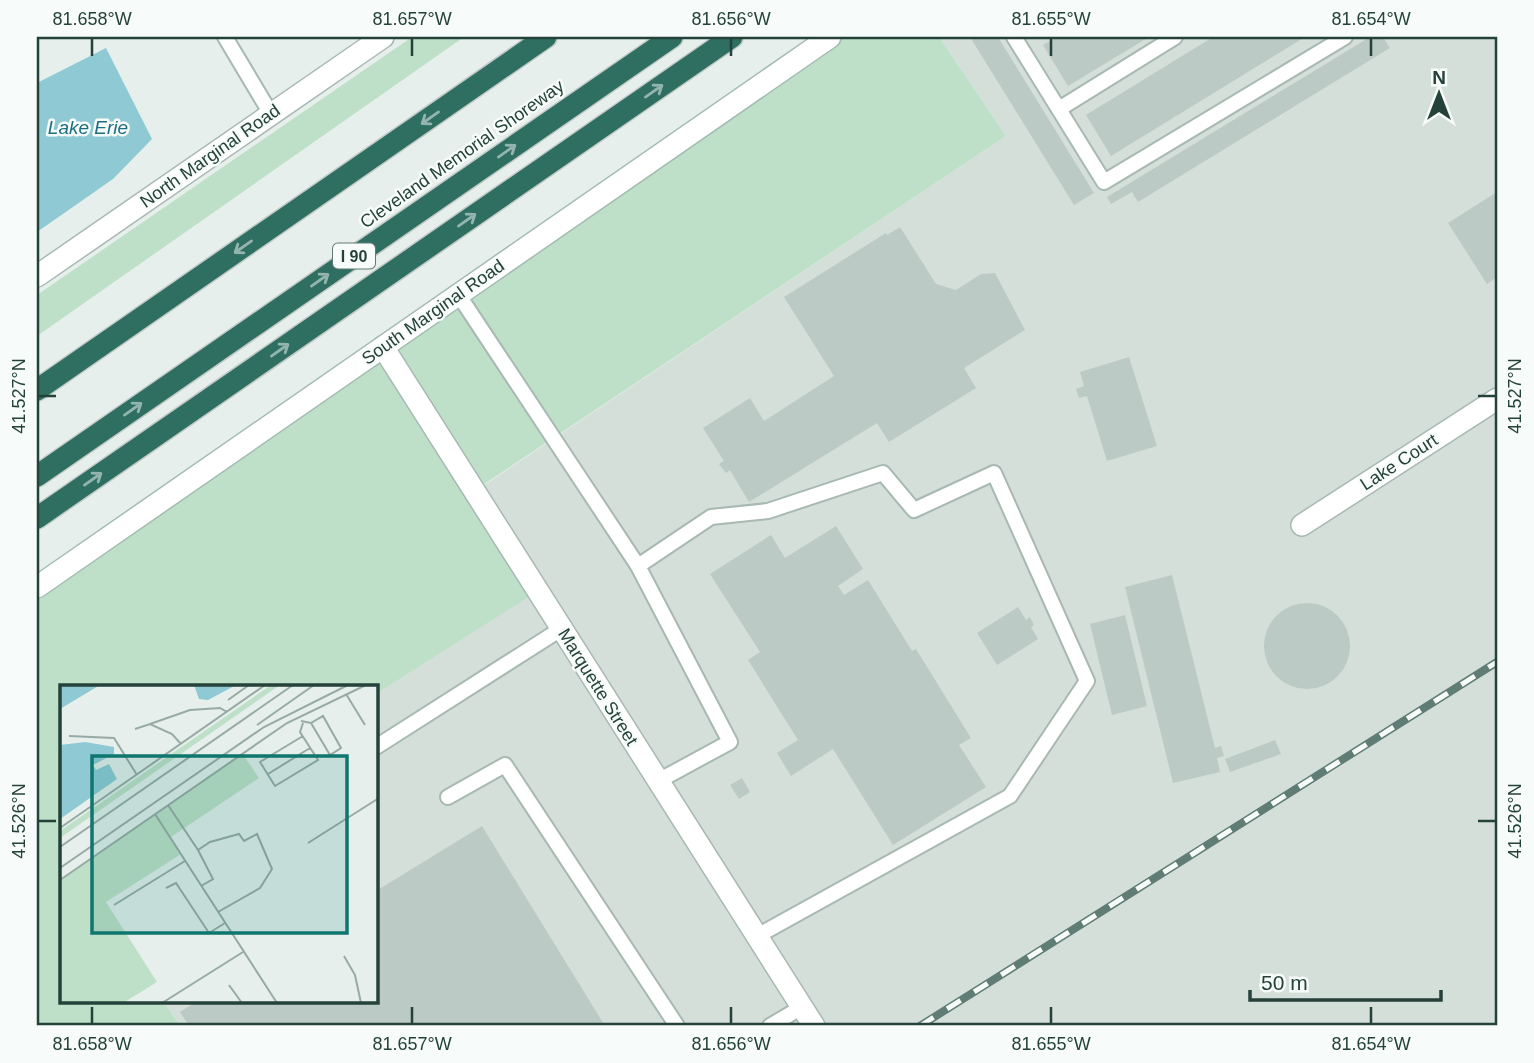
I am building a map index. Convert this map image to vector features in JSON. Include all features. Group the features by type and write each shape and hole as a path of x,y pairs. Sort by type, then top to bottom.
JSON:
{"highway":[{"path":"37,390 546,37"},
{"name":"Cleveland Memorial Shoreway","path":"37,476 672,37"},
{"path":"37,518 732,37"}],"street":[{"name":"North Marginal Road","path":"37,276 383,37"},
{"name":"South Marginal Road","path":"37,587 830,37"},
{"name":"Marquette Street","path":"383,347 814,1026"},
{"name":"Lake Court","path":"1302,525 1497,399"}],"lane":[{"path":"225,37 271,114"},
{"path":"1014,37 1104,182 1345,37"},
{"path":"1059,109 1175,37"},
{"path":"458,294 638,566 730,742 658,781"},
{"path":"638,566 711,517 768,511 883,473 914,510 993,473 1087,681 1010,796 757,936"},
{"path":"378,746 561,629"},
{"path":"448,797 505,765 677,1026"},
{"path":"770,1026 802,1007"}],"shaded area":[{"path":"939,37 1497,37 1497,1026 180,1026 165,1004 378,1004 378,693 537,591 474,492 1006,136"}],"green space":[{"path":"412,37 464,37 37,336 37,295"},
{"path":"830,37 939,37 1006,136 474,491 538,591 378,693 378,685 60,685 60,1004 165,1004 180,1026 37,1026 37,587"}],"water":[{"name":"Lake Erie","path":"106,48 152,139 113,179 37,232 37,83"}],"building":[{"path":"970,37 998,37 1094,193 1074,205"},
{"path":"1057,37 1149,37 1068,86 1043,45"},
{"path":"1213,37 1305,37 1111,156 1086,115"},
{"path":"1370,37 1383,37 1390,48 1138,202 1132,192 1111,204 1107,197"},
{"path":"1497,192 1497,277 1487,284 1448,223"},
{"path":"900,227 936,284 956,290 981,274 995,273 1025,330 964,368 976,388 889,442 877,423 749,502 730,470 726,473 719,464 724,461 703,428 750,398 764,421 834,376 784,297"},
{"path":"1129,357 1157,446 1107,461 1087,396 1079,398 1076,389 1084,386 1080,372"},
{"path":"836,526 863,569 838,586 844,595 868,580 912,651 916,649 971,738 959,745 986,787 893,845 833,749 791,776 777,753 798,740 748,660 760,652 710,574 771,535 785,558"},
{"path":"1172,575 1215,748 1221,746 1224,756 1217,758 1220,772 1173,783 1125,587"},
{"path":"1307,603 1331,610 1343,622 1350,646 1343,670 1331,682 1307,689 1283,682 1271,670 1264,646 1271,622 1283,610"},
{"path":"1018,607 1026,620 1030,617 1034,625 1031,627 1038,639 997,665 977,633"},
{"path":"1125,615 1147,706 1112,715 1090,624"},
{"path":"1275,740 1281,754 1230,772 1225,759"},
{"path":"742,778 750,792 739,799 730,785"},
{"path":"482,826 605,1026 189,1026 180,1012 193,1004 378,1004 378,890"}],"railway":[{"path":"920,1026 1497,662"}]}
